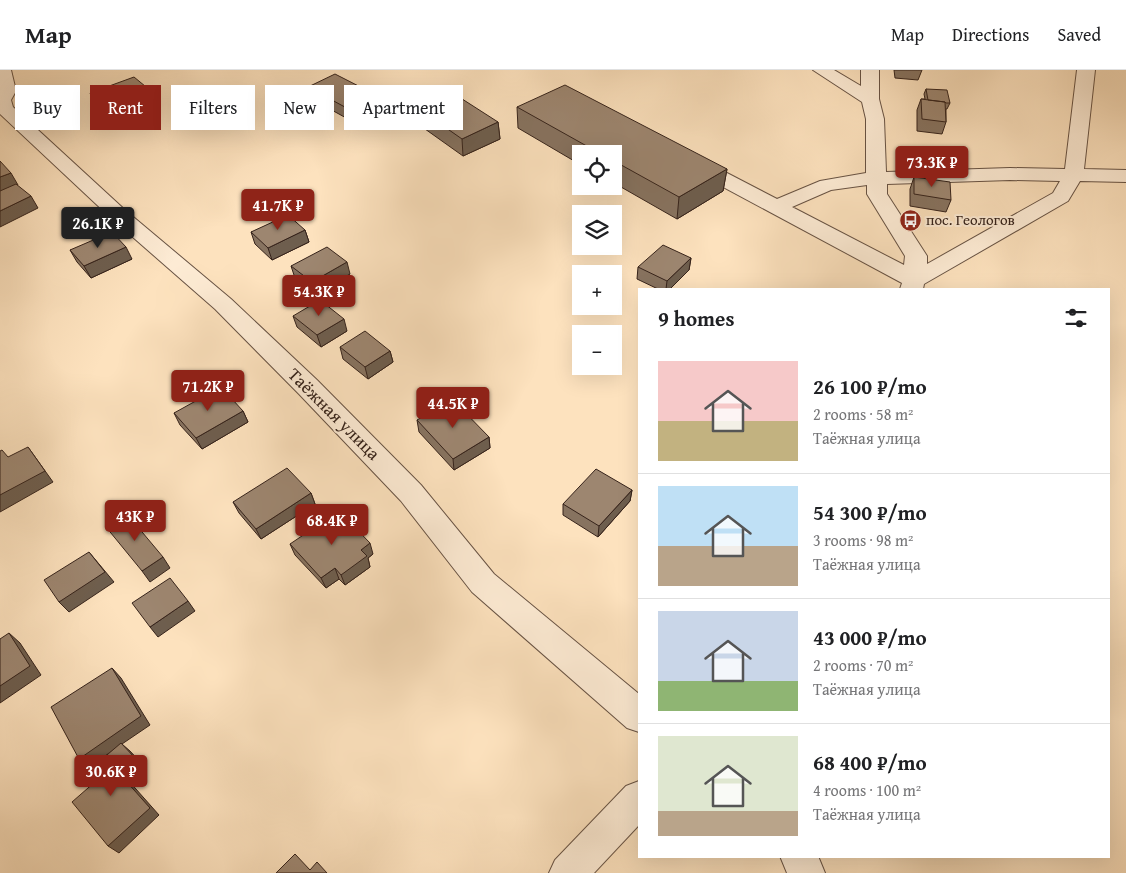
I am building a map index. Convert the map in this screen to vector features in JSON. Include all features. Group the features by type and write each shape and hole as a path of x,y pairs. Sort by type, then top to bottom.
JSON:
{"street":[{"name":"Таёжная улица","path":"2,70 7,91 2,100 5,109 118,214 222,304 308,387 412,493 483,583 638,715"},
{"path":"822,70 870,98"},
{"path":"870,70 870,98 875,119 878,194 916,256 913,284"},
{"path":"913,284 1061,197 1074,174 1086,70"},
{"path":"680,157 777,206 913,284"},
{"path":"777,206 827,185 876,178 1074,174 1126,176"},
{"path":"568,873 638,800"},
{"path":"800,858 806,873"}],"building":[{"path":"335,74 357,85 344,85 344,107 334,101 334,85 312,85"},
{"path":"134,77 144,85 112,85"},
{"path":"565,85 727,169 679,197 622,165 622,145 585,145 517,107"},
{"path":"926,89 947,90 950,103 928,100"},
{"path":"921,99 945,102 946,122 922,119"},
{"path":"463,100 498,122 462,139 449,130 463,130"},
{"path":"0,161 11,173 0,177"},
{"path":"914,177 950,182 951,200 914,194"},
{"path":"16,184 31,196 0,211 0,191"},
{"path":"288,215 305,230 268,248 251,232"},
{"path":"112,232 126,247 84,266 70,250"},
{"path":"663,245 691,258 667,281 638,267"},
{"path":"327,247 347,262 312,282 291,266"},
{"path":"320,300 344,319 317,335 293,316"},
{"path":"365,331 390,351 365,367 340,347"},
{"path":"221,387 243,411 196,438 174,413"},
{"path":"453,400 489,437 453,459 417,420"},
{"path":"28,447 45,471 0,495 0,451 2,450 8,457"},
{"path":"287,468 311,493 256,529 233,502"},
{"path":"596,469 632,490 599,526 563,504"},
{"path":"339,511 370,543 361,550 367,556 341,575 335,568 321,578 290,544"},
{"path":"127,514 163,557 142,571 106,527"},
{"path":"89,552 105,572 59,602 44,580"},
{"path":"170,578 188,601 150,627 132,603"},
{"path":"9,633 30,666 0,686 0,639"},
{"path":"112,668 141,716 79,759 51,707"},
{"path":"121,743 135,758 118,772 150,808 108,846 72,802 96,781 87,772"},
{"path":"295,854 310,870 317,862 327,873 276,873"}],"place":[{"name":"пос. Геологов","path":"910,220"}]}
